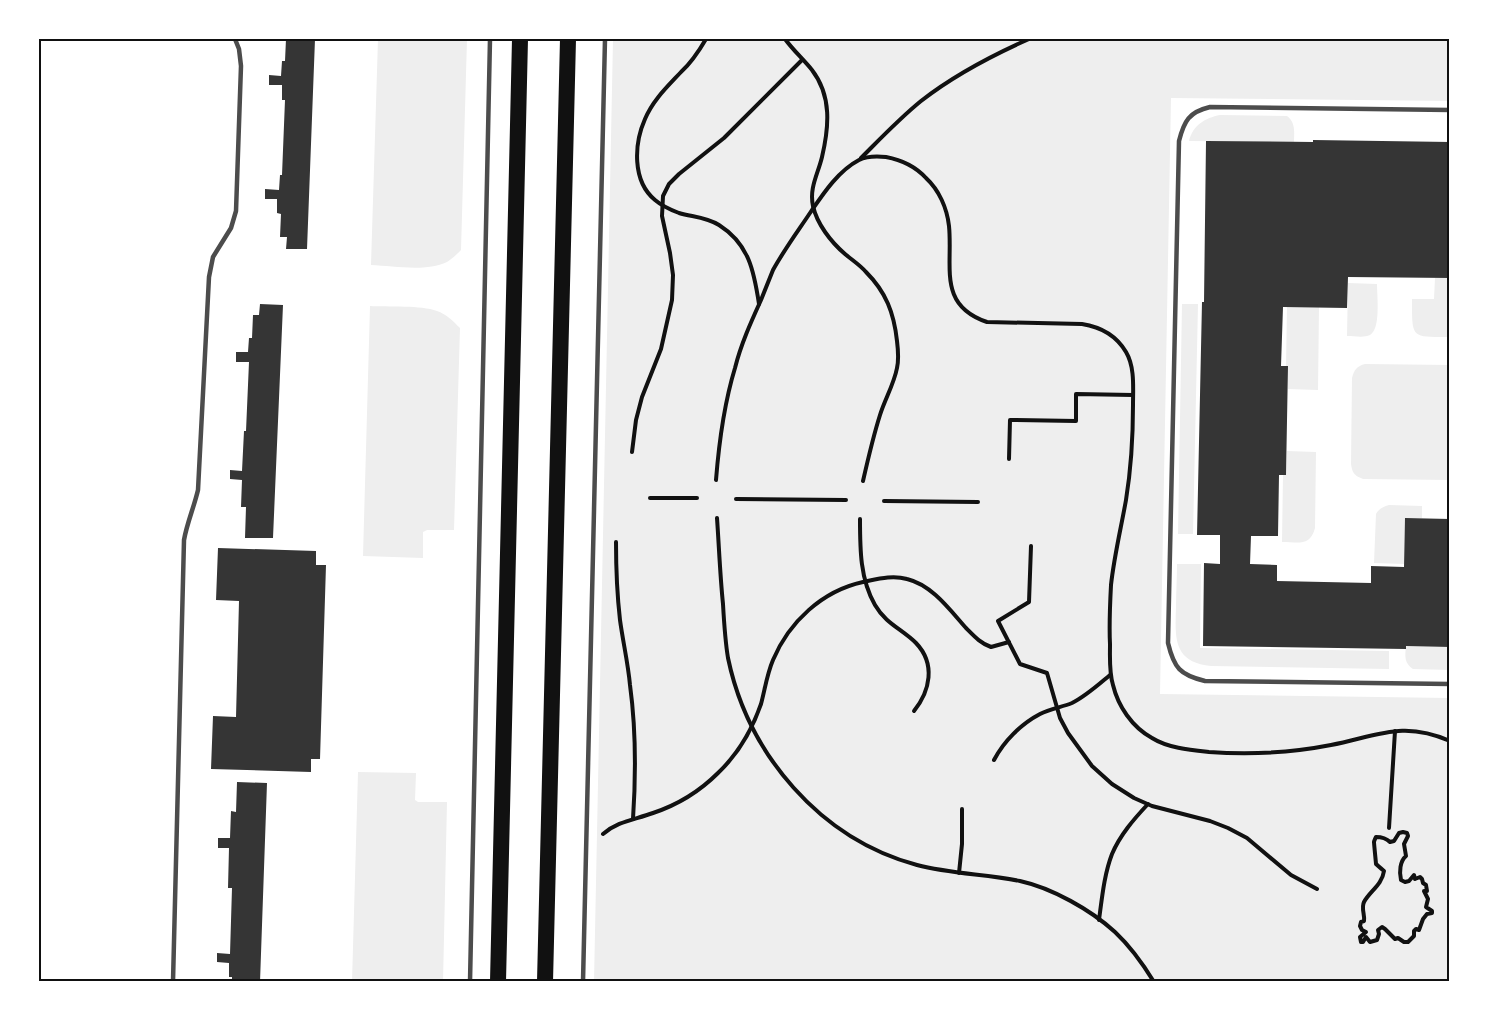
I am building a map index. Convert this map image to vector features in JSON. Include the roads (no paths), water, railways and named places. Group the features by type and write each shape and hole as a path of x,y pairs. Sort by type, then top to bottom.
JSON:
{"highway":[{"path":"498,982 520,39"},
{"path":"545,982 568,39"}],"lane":[{"path":"173,982 184,540 198,490 208,278 213,257 231,228 236,211 241,66 240,49 235,39"},
{"path":"470,982 490,39"},
{"path":"583,982 606,39"},
{"path":"1450,110 1210,107 1197,110 1183,127 1179,141 1168,643 1172,658 1180,670 1191,678 1205,681 1450,684"}]}
